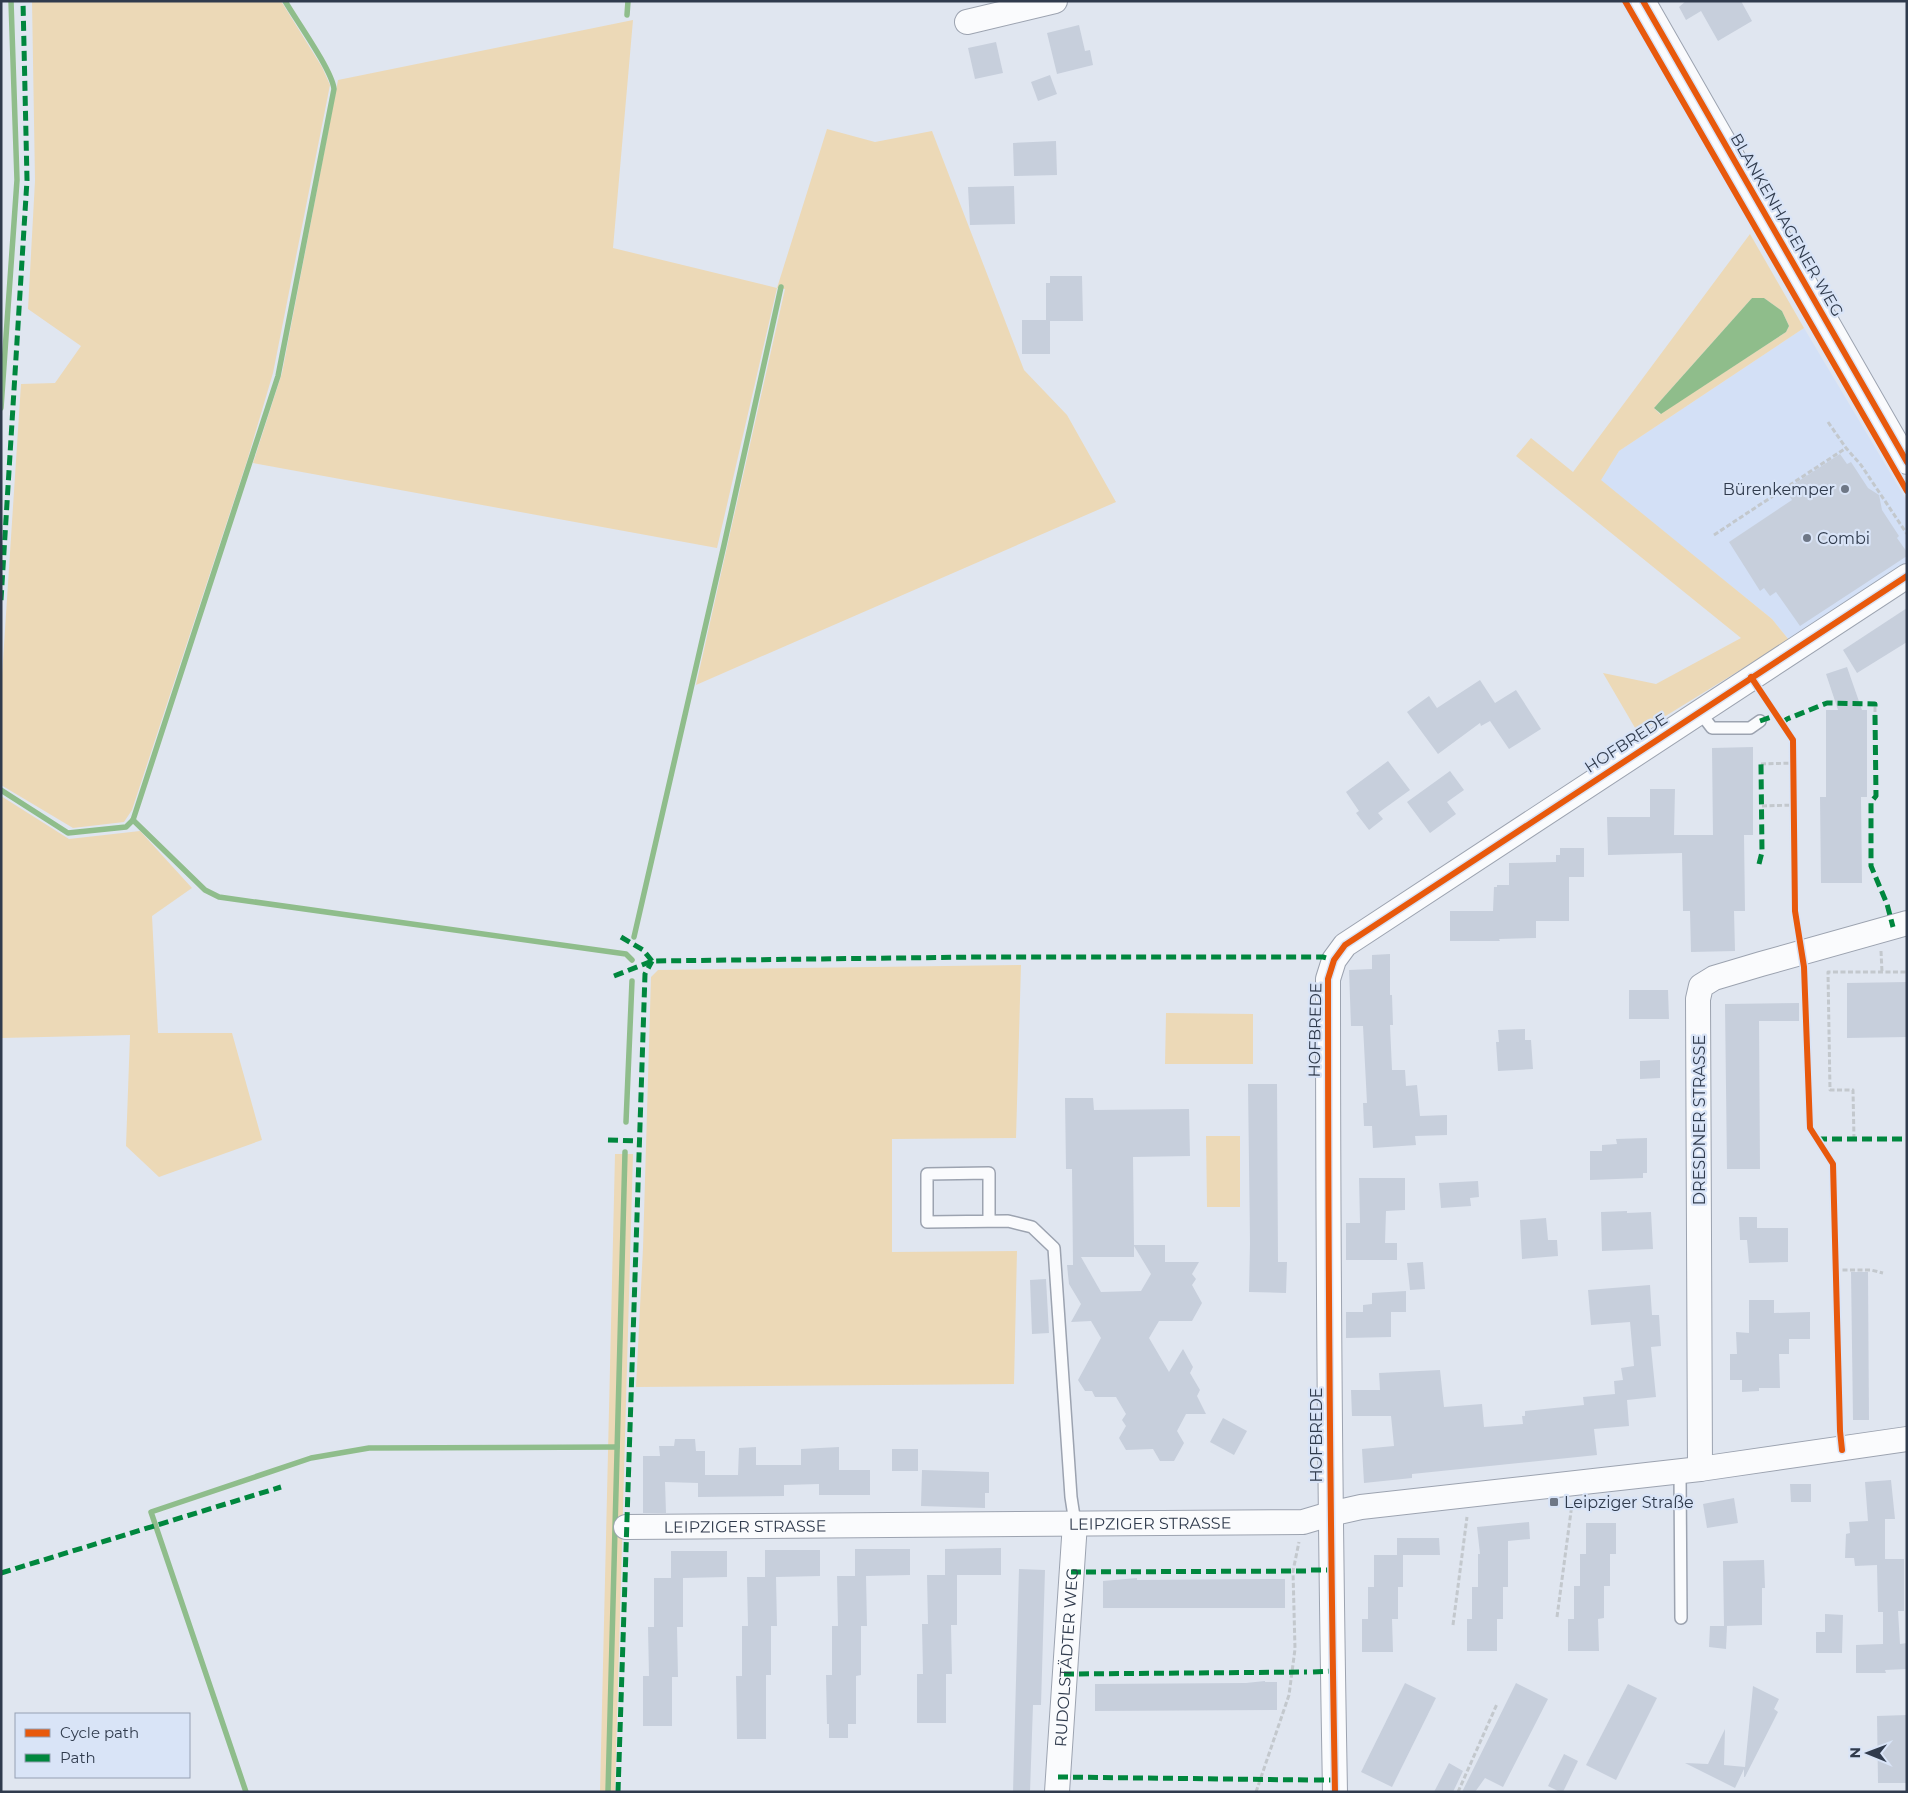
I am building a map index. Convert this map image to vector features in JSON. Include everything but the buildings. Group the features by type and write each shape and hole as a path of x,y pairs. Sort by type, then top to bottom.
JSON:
{"street":[{"path":"967,22 1055,1"},
{"name":"BLANKENHAGENER WEG","path":"1643,1 1907,462"},
{"name":"HOFBREDE","path":"1335,1792 1330,1514 1328,979 1334,960 1344,945 1907,576"},
{"name":"DRESDNER STRASSE","path":"1690,1471 1698,999 1701,986 1714,978 1907,923"},
{"name":"LEIPZIGER STRASSE","path":"626,1527 1303,1522 1361,1507 1690,1471 1907,1439"},
{"name":"RUDOLSTÄDTER WEG","path":"1058,1792 1075,1523"}],"lane":[{"path":"1699,711 1712,728 1750,728 1760,721"},
{"path":"989,1221 989,1173 927,1174 927,1222 1008,1221 1032,1228 1054,1248 1070,1497 1075,1523"},
{"path":"1681,1618 1690,1471"}],"path":[{"path":"1828,422 1846,448 1861,465 1907,534"},
{"path":"1714,535 1846,448"},
{"path":"1875,707 1875,715"},
{"path":"1761,764 1793,763"},
{"path":"1762,806 1794,805"},
{"path":"1854,1139 1854,1090 1830,1090 1828,972 1907,972"},
{"path":"1835,1270 1871,1270 1882,1273"},
{"path":"1557,1617 1572,1505 1571,1484"},
{"path":"1453,1625 1468,1510 1467,1495"},
{"path":"1256,1792 1289,1695 1295,1649 1293,1571 1303,1522"},
{"path":"1458,1792 1497,1704"}],"shaded area":[{"path":"32,1 281,1 322,67 330,85 273,373 247,461 132,810 124,822 73,828 1,785 1,691 21,384 55,383 81,346 28,309 35,181"},
{"path":"633,20 613,248 777,288 717,548 253,463 282,373 338,80"},
{"path":"827,129 875,142 932,131 1024,370 1067,415 1116,502 696,685 785,289 777,288"},
{"path":"1750,234 1804,328 1619,451 1601,480 1772,619 1789,640 1638,733 1603,673 1656,684 1741,638 1516,456 1531,438 1573,472","holes":["1752,298 1764,298 1782,311 1789,326 1786,332 1660,414 1654,408"]},
{"path":"1752,298 1764,298 1782,311 1789,326 1786,332 1661,414 1654,408"},
{"path":"1804,328 1907,501 1907,565 1789,640 1772,619 1600,480 1619,451"},
{"path":"1,796 69,839 140,831 192,888 152,916 158,1033 232,1033 262,1140 159,1177 126,1146 130,1035 1,1038"},
{"path":"1021,965 1016,1138 892,1139 892,1252 1017,1251 1014,1384 636,1387 643,1248 651,977 658,970"},
{"path":"1166,1013 1253,1014 1253,1064 1165,1064"},
{"path":"1206,1136 1240,1136 1240,1207 1207,1207"},
{"path":"615,1154 633,1154 615,1792 600,1792"}],"waterway":[{"path":"1,408 17,180 11,1"},
{"path":"1,790 68,833 126,827 133,820 278,376 334,89 321,58 285,1"},
{"path":"627,15 628,1"},
{"path":"634,937 781,287"},
{"path":"133,820 205,890 219,897 626,954 632,960"},
{"path":"626,1122 632,981"},
{"path":"608,1792 625,1152"},
{"path":"246,1792 151,1512 311,1458 369,1448 617,1447"}],"marked path":[{"path":"1,600 27,180 23,1"},
{"path":"1782,723 1787,719 1827,703 1875,704 1875,707"},
{"path":"1760,721 1777,715"},
{"path":"1875,715 1876,796 1871,802 1871,866 1887,904 1893,927"},
{"path":"1759,864 1762,852 1761,764"},
{"path":"621,937 643,950 652,961"},
{"path":"614,976 652,961 978,957 1323,957 1334,960"},
{"path":"618,1792 645,974 652,961"},
{"path":"1817,1139 1907,1139"},
{"path":"608,1140 639,1141"},
{"path":"1,1573 281,1487"},
{"path":"1311,1570 1331,1570"},
{"path":"1071,1572 1306,1571"},
{"path":"1313,1672 1333,1671"},
{"path":"1064,1674 1307,1672"},
{"path":"1058,1777 1309,1780"},
{"path":"1314,1780 1335,1780"}],"cycle path":[{"path":"1625,1 1907,491"},
{"path":"1643,1 1907,462"},
{"path":"1335,1792 1328,1081 1328,979 1334,960 1345,945 1907,576"},
{"path":"1751,677 1793,740 1795,911 1804,967 1810,1128 1833,1164 1842,1450"}],"place":[{"name":"Bürenkemper","path":"1845,489"},
{"name":"Combi","path":"1807,538"},
{"name":"Leipziger Straße","path":"1554,1502"}]}
